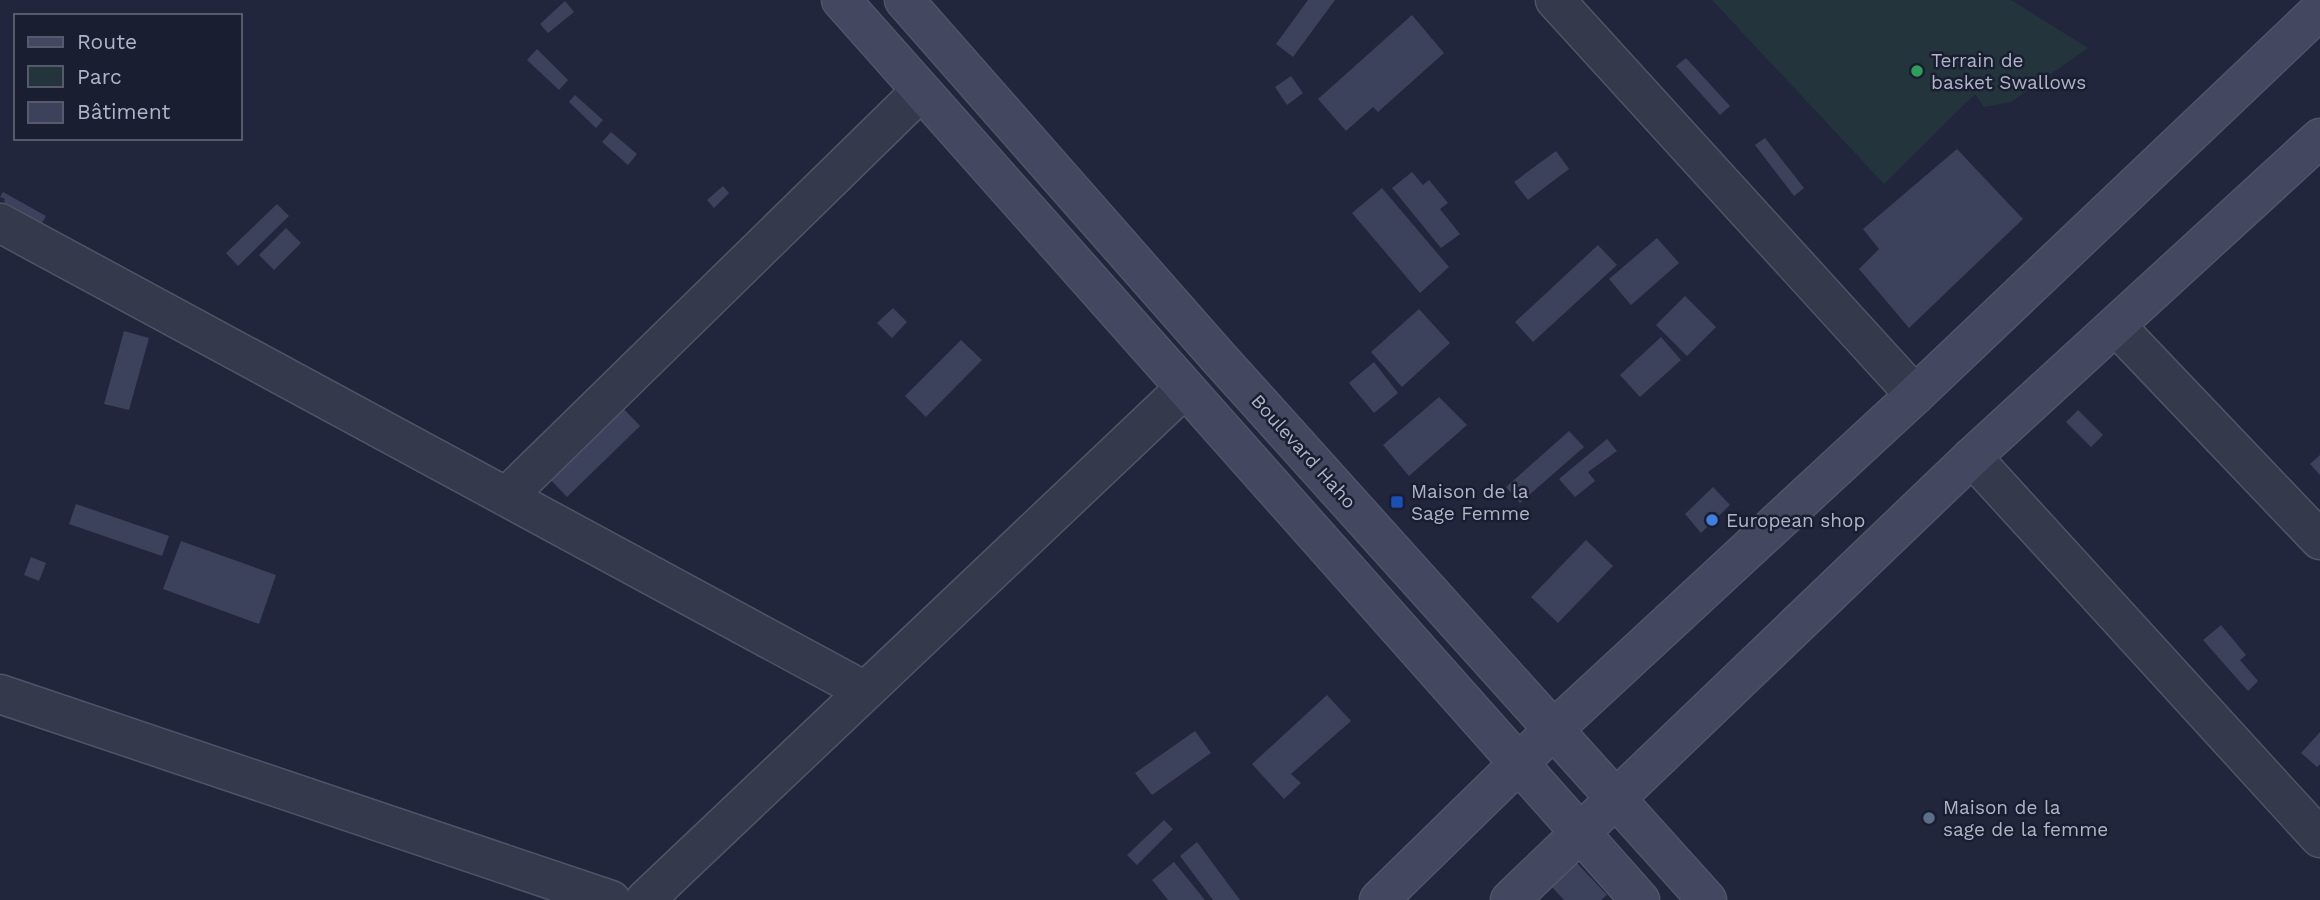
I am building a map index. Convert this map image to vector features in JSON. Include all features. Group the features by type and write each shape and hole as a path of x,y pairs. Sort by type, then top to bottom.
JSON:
{"main road":[{"path":"841,0 1640,900"},
{"name":"Boulevard Haho","path":"904,0 1218,357 1707,900"},
{"path":"1379,900 1554,729 1915,395 2320,10"},
{"path":"1510,900 1972,457 2320,138"}],"street":[{"path":"1555,0 1915,395"},
{"path":"506,497 921,91"},
{"path":"0,223 865,691"},
{"path":"2116,326 2320,540"},
{"path":"645,900 1185,388"},
{"path":"1972,457 2320,838"},
{"path":"0,694 611,900"}],"green space":[{"name":"Terrain de basket Swallows","path":"1712,0 2011,0 2088,48 2011,102 1984,107 1975,94 1884,184"}],"building":[{"path":"1308,0 1335,0 1293,57 1276,44"},
{"path":"565,1 574,12 548,33 540,24"},
{"path":"1412,15 1444,53 1378,112 1373,107 1346,131 1318,99"},
{"path":"537,49 568,80 559,90 527,60"},
{"path":"1686,58 1730,106 1720,115 1676,66"},
{"path":"1291,76 1303,93 1287,105 1275,87"},
{"path":"575,95 603,120 596,128 569,102"},
{"path":"611,132 637,154 628,165 602,142"},
{"path":"1765,138 1804,188 1794,196 1755,145"},
{"path":"1957,149 2023,219 1909,328 1859,269 1879,249 1863,229"},
{"path":"1556,151 1569,169 1528,200 1514,182"},
{"path":"1412,172 1423,185 1429,180 1448,203 1440,209 1460,234 1441,248 1392,188"},
{"path":"723,186 729,193 714,208 707,200"},
{"path":"1382,188 1449,267 1420,293 1352,213"},
{"path":"3,192 46,216 42,223 4,202 5,199 0,197"},
{"path":"277,204 289,216 238,266 226,253"},
{"path":"286,228 301,243 274,270 259,255"},
{"path":"1657,238 1679,263 1631,305 1609,279"},
{"path":"1598,245 1617,265 1533,342 1515,322"},
{"path":"1685,296 1716,327 1687,356 1656,325"},
{"path":"893,308 907,322 892,338 877,323"},
{"path":"1419,309 1450,343 1402,387 1371,352"},
{"path":"124,331 149,338 129,410 104,404"},
{"path":"1661,337 1681,360 1640,397 1620,375"},
{"path":"961,340 982,360 926,417 905,396"},
{"path":"1374,362 1398,393 1374,413 1349,383"},
{"path":"1439,397 1467,425 1409,476 1383,445"},
{"path":"622,407 640,426 567,497 549,478"},
{"path":"2078,410 2103,435 2091,447 2066,422"},
{"path":"1569,431 1584,447 1520,503 1506,487"},
{"path":"1607,439 1617,451 1588,472 1595,481 1575,497 1559,479"},
{"path":"2320,455 2320,475 2310,464"},
{"path":"1713,487 1730,505 1701,533 1685,514"},
{"path":"76,504 169,536 162,556 69,524"},
{"path":"1586,540 1613,566 1558,623 1531,597"},
{"path":"181,541 276,575 259,624 163,589"},
{"path":"31,557 46,563 39,581 24,575"},
{"path":"2221,625 2246,655 2240,660 2258,681 2248,691 2203,640"},
{"path":"1327,695 1351,721 1291,774 1301,783 1284,799 1252,764"},
{"path":"1195,731 1211,753 1152,795 1135,773"},
{"path":"2320,732 2320,764 2317,767 2301,753"},
{"path":"1164,820 1173,829 1137,865 1127,855"},
{"path":"1197,842 1240,900 1213,900 1180,856"},
{"path":"1174,862 1205,900 1168,900 1152,880"},
{"path":"1577,863 1607,895 1601,900 1564,900 1552,887"}],"place":[{"name":"Terrain de basket Swallows","path":"1917,71"},
{"name":"Maison de la Sage Femme","path":"1397,502"},
{"name":"European shop","path":"1712,520"},
{"name":"Maison de la sage de la femme","path":"1929,818"}]}
